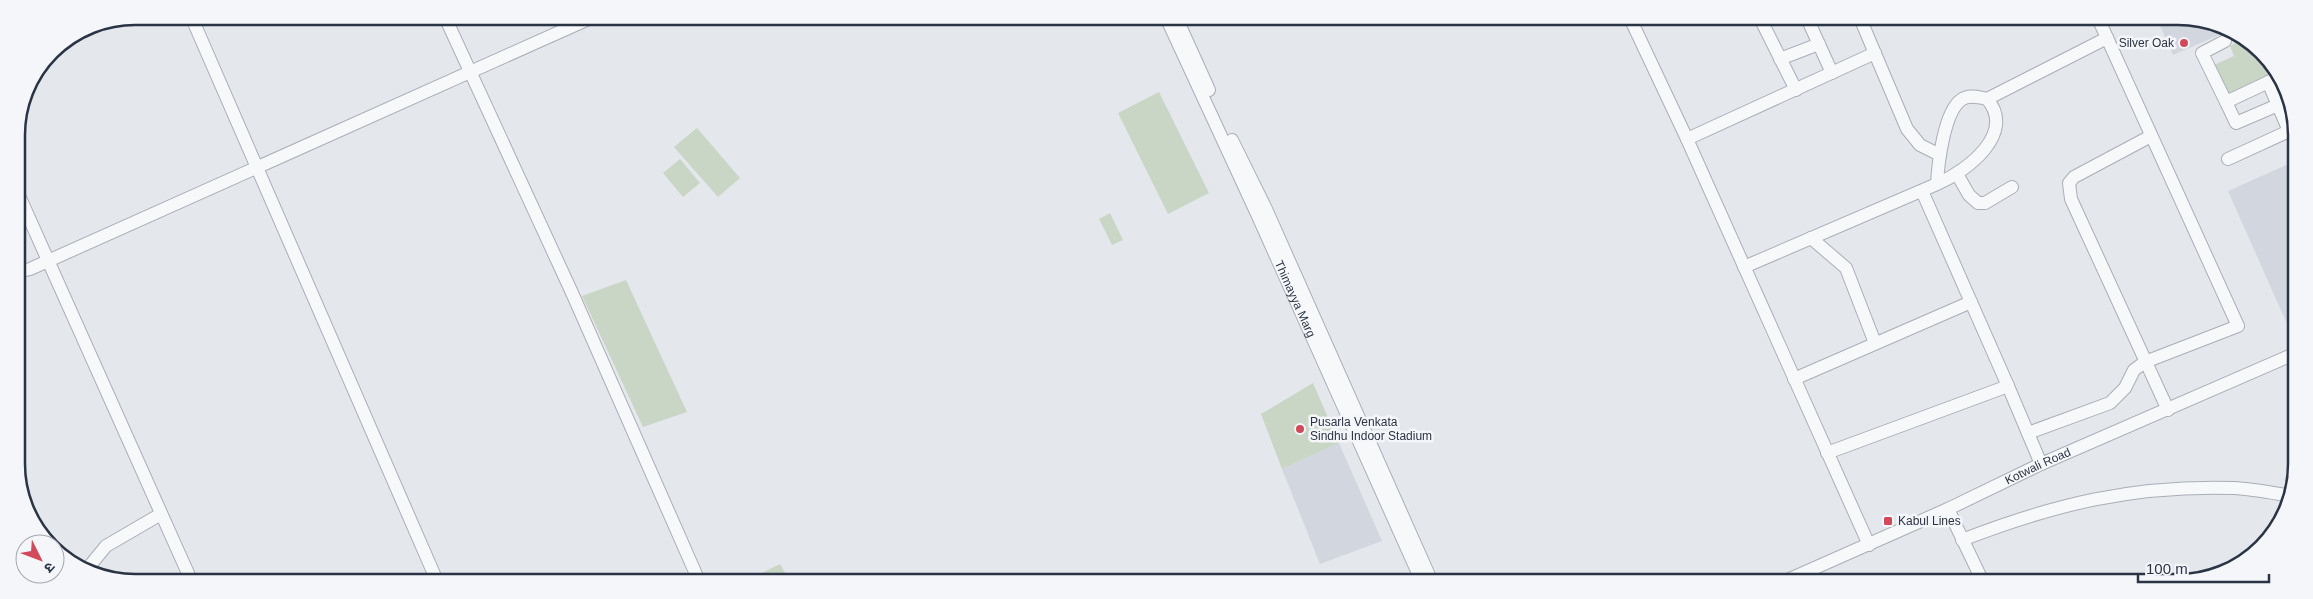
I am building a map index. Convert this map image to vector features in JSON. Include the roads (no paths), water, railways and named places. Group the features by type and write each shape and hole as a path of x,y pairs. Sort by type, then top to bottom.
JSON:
{"street":[{"path":"195,25 434,574"},
{"path":"448,25 573,295 696,574"},
{"path":"25,270 575,25"},
{"name":"Thimayya Marg","path":"1170,25 1262,212 1428,574"},
{"name":"Thimayya Marg","path":"1180,25 1419,574"},
{"path":"1633,25 1869,545"},
{"path":"1763,25 1796,90"},
{"path":"1810,25 1832,73"},
{"path":"1863,25 1907,129 1920,145 1940,155"},
{"path":"2028,433 2110,403 2125,388 2134,370 2145,362 2238,326 2101,25"},
{"path":"1987,100 2107,38"},
{"path":"2225,41 2202,53 2236,123 2278,105"},
{"path":"1780,59 1819,44"},
{"path":"1687,140 1875,53"},
{"path":"2226,102 2272,80 2278,105 2287,121"},
{"path":"1744,267 1922,191 1937,184 1956,174 1982,152 1993,135 1998,120 1996,110 1987,100 1974,96 1960,100 1949,118 1940,155 1937,184"},
{"path":"2228,159 2288,132"},
{"path":"2152,136 2074,177 2069,183 2069,190 2071,199 2168,410"},
{"path":"1956,174 1969,195 1978,203 1985,203 2012,187"},
{"path":"1922,191 2041,464"},
{"path":"25,209 188,574"},
{"path":"1811,238 1846,268 1876,343"},
{"path":"1794,379 1970,302"},
{"name":"Kotwali Road","path":"1802,574 1948,509 2041,464 2288,357"},
{"path":"1827,453 2008,386"},
{"path":"1962,540 2015,519 2076,502 2138,490 2235,488 2283,495"},
{"path":"1948,509 1979,574"},
{"path":"91,565 106,546 161,514"}],"place":[{"name":"Silver Oak","path":"2184,43"},
{"name":"Pusarla Venkata Sindhu Indoor Stadium","path":"1300,429"},
{"name":"Kabul Lines","path":"1888,521"}]}
